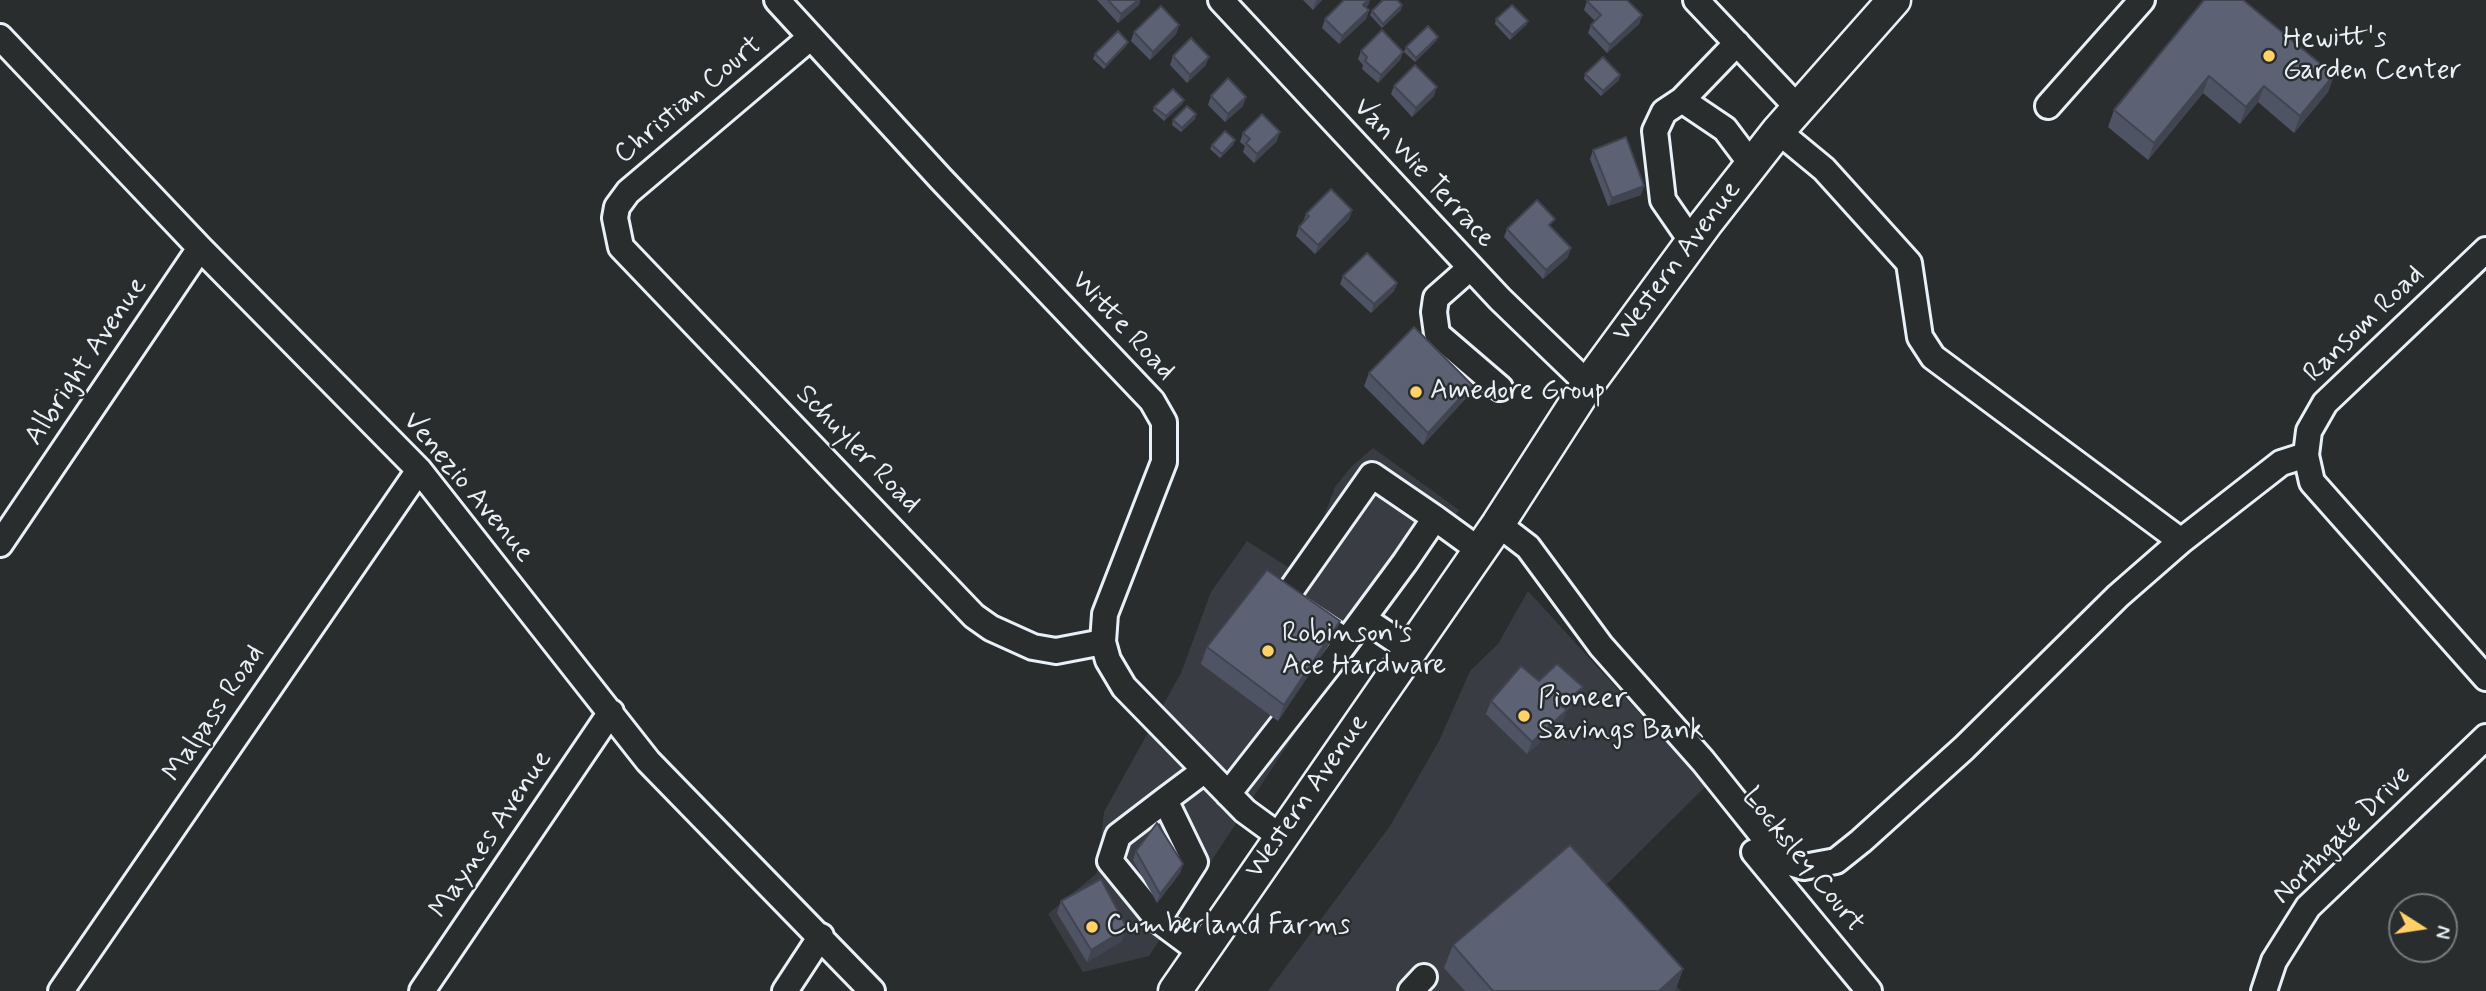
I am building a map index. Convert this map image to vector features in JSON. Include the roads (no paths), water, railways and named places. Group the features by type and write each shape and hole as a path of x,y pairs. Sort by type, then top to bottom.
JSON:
{"main road":[{"name":"Western Avenue","path":"1175,991 1498,524 1588,384 1752,165 1894,0"}],"street":[{"name":"Witte Road","path":"777,0 1152,401 1164,422 1166,440 1158,482 1105,614 1103,642 1112,672 1124,687 1245,811 1282,838"},
{"name":"Van Wie Terrace","path":"1221,0 1470,268 1588,384"},
{"path":"1696,0 1737,43 1824,169 1909,263 1920,337 1933,357 2182,541"},
{"path":"2048,106 2141,0"},
{"name":"Venezio Avenue","path":"0,37 200,248 419,470 648,761 872,991"},
{"name":"Christian Court","path":"615,218 617,207 628,192 811,37"},
{"path":"1692,242 1663,200 1655,131 1664,112 1682,100 1737,43"},
{"path":"1682,100 1725,129 1752,165"},
{"name":"Schuyler Road","path":"615,218 621,247 974,616 991,628 1033,647 1056,651 1103,642"},
{"name":"Albright Avenue","path":"0,544 200,248"},
{"name":"Ransom Road","path":"2306,455 2309,431 2325,403 2486,250"},
{"path":"1470,268 1436,298 1434,312 1437,334 1500,388"},
{"path":"1498,524 1528,547 1601,646 1703,761 1783,861 1804,867 1836,861 1964,748 2118,596 2182,541 2281,463 2306,455 2312,482 2486,678"},
{"name":"Malpass Road","path":"61,991 419,470"},
{"path":"1346,641 1284,600 1372,475 1479,550"},
{"path":"1228,794 1364,619 1434,518"},
{"path":"1364,619 1409,649"},
{"name":"Maynes Avenue","path":"422,991 611,712"},
{"name":"Northgate Drive","path":"2264,991 2274,961 2308,907 2486,737"},
{"name":"Locksley Court","path":"1703,761 1706,783 1716,801 1868,991"},
{"path":"1201,953 1158,920 1110,861 1118,836 1205,770"},
{"path":"1158,920 1195,862 1165,800"},
{"path":"785,991 821,936"}],"place":[{"name":"Hewitt's Garden Center","path":"2269,56"},
{"name":"Amedore Group","path":"1416,392"},
{"name":"Robinson's Ace Hardware","path":"1268,651"},
{"name":"Pioneer Savings Bank","path":"1524,716"},
{"name":"Cumberland Farms","path":"1092,927"}]}
